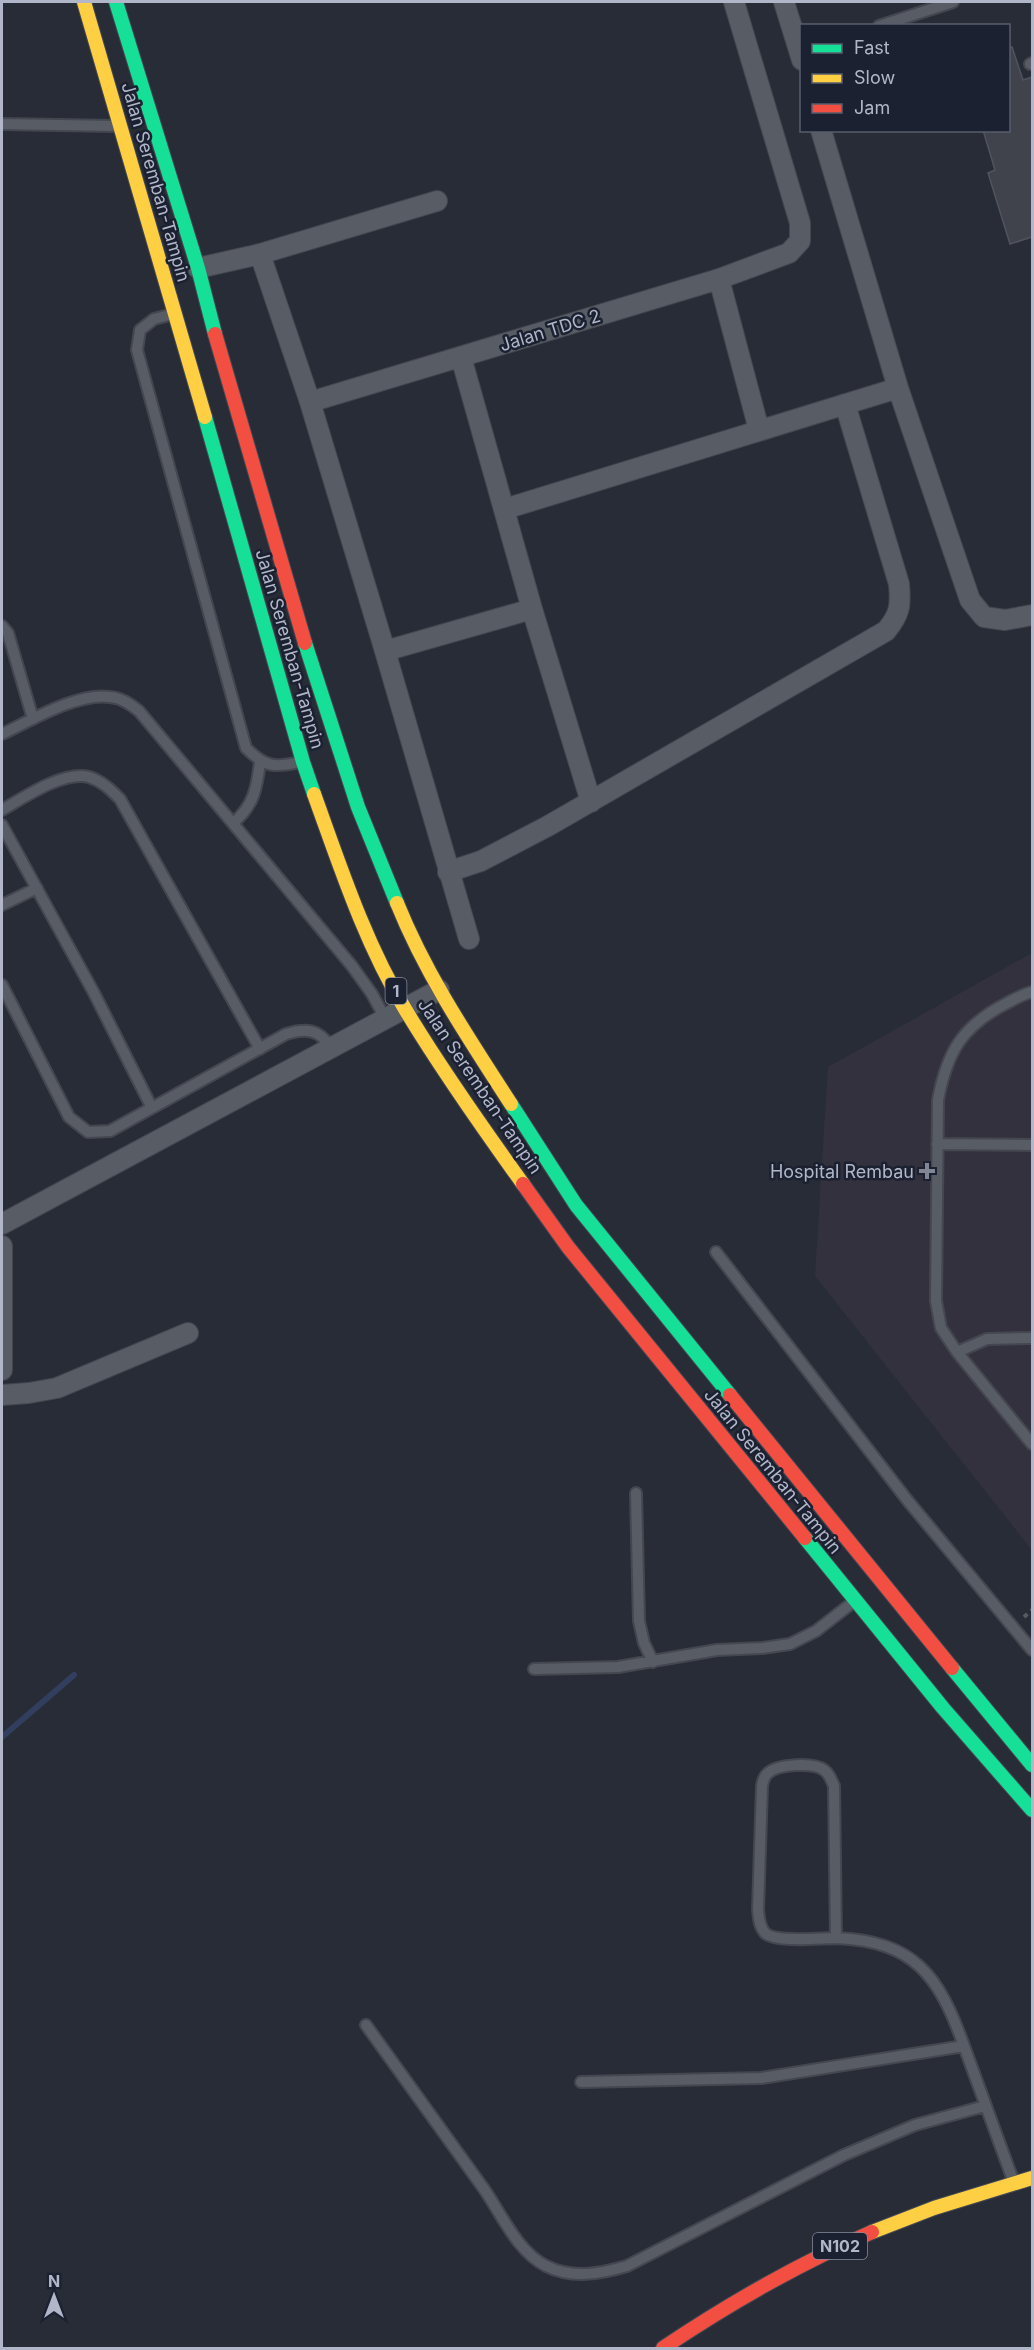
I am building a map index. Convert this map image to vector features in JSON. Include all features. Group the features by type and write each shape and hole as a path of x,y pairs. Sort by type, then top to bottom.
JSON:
{"main road":[{"name":"Jalan Seremban-Tampin","path":"84,2 120,126 146,155 198,268 228,384 295,613 358,807 409,932 439,990 576,1205 1032,1765"},
{"name":"Jalan Seremban-Tampin","path":"116,2 176,313 303,762 333,846 368,933 405,1008 476,1118 568,1247 943,1708 1032,1810"},
{"name":"N102","path":"663,2349 703,2319 831,2249 920,2212 1032,2178"}],"street":[{"name":"Jalan TDC 2","path":"310,402 719,279 789,253 800,241 800,223 734,2"},
{"path":"784,2 800,51"},
{"path":"822,132 898,388 970,600 984,617 1005,620 1032,615"},
{"path":"198,268 260,254 437,201"},
{"path":"260,254 310,402 386,651 469,939"},
{"path":"719,279 759,430"},
{"path":"461,357 532,609 591,802"},
{"path":"504,509 898,388"},
{"path":"448,872 482,861 591,802 886,631 897,618 901,603 899,584 845,404"},
{"path":"386,651 532,609"},
{"path":"2,1224 439,990"},
{"path":"2,1246 2,1370"},
{"path":"2,1395 57,1388 188,1332"}],"lane":[{"path":"885,24 953,2"},
{"path":"2,124 120,126"},
{"path":"176,313 154,319 140,330 137,350 246,748 260,762 283,766 303,762"},
{"path":"2,626 8,633 33,719"},
{"path":"2,734 76,701 110,696 126,701 139,711 352,966 372,994 385,1018"},
{"path":"233,823 251,804 257,788 260,762"},
{"path":"2,810 53,782 68,778 87,776 104,784 120,799 260,1049"},
{"path":"2,825 94,993 152,1108"},
{"path":"2,905 37,888"},
{"path":"2,985 69,1117 88,1132 111,1131 286,1034 309,1030 320,1034 331,1048"},
{"path":"1032,992 997,1008 971,1027 957,1044 944,1070 938,1100 936,1301 941,1328 957,1352 1032,1444"},
{"path":"937,1144 1032,1145"},
{"path":"716,1252 908,1501 1032,1650"},
{"path":"957,1352 987,1339 1032,1338"},
{"path":"636,1493 639,1621 644,1644 653,1662"},
{"path":"534,1670 618,1667 717,1650 790,1644 816,1631 856,1600"},
{"path":"836,1938 834,1786 831,1777 821,1767 776,1768 764,1778 762,1785 758,1910 760,1924 769,1936 861,1939 901,1952 916,1961 932,1978 954,2018 1014,2183"},
{"path":"366,2025 523,2249 545,2265 560,2271 585,2274 604,2273 627,2266 844,2155 915,2125 985,2106"},
{"path":"581,2082 761,2078 964,2046"}],"shaded area":[{"name":"Hospital Rembau","path":"1032,953 1032,1550 815,1276 828,1067"}],"building":[{"path":"1010,47 1012,47 1023,80 1032,77 1032,237 1010,244 988,173 995,170 984,132 1010,132"}],"waterway":[{"path":"2,1737 74,1675"}],"traffic: fast":[{"path":"116,2 198,268 215,334"},
{"path":"205,417 314,794"},
{"path":"305,643 358,807 397,903"},
{"path":"511,1104 576,1205 730,1395"},
{"path":"805,1538 943,1708 1032,1810"},
{"path":"952,1668 1032,1765"}],"traffic: slow":[{"path":"84,2 205,417"},
{"path":"314,794 354,904 391,984 447,1076 523,1184"},
{"path":"397,903 435,981 511,1104"},
{"path":"872,2232 934,2208 1032,2178"}],"traffic: jam":[{"path":"215,334 305,643"},
{"path":"523,1184 568,1247 805,1538"},
{"path":"730,1395 952,1668"},
{"path":"663,2348 765,2285 872,2232"}],"place":[{"name":"Hospital Rembau","path":"927,1171"}]}
